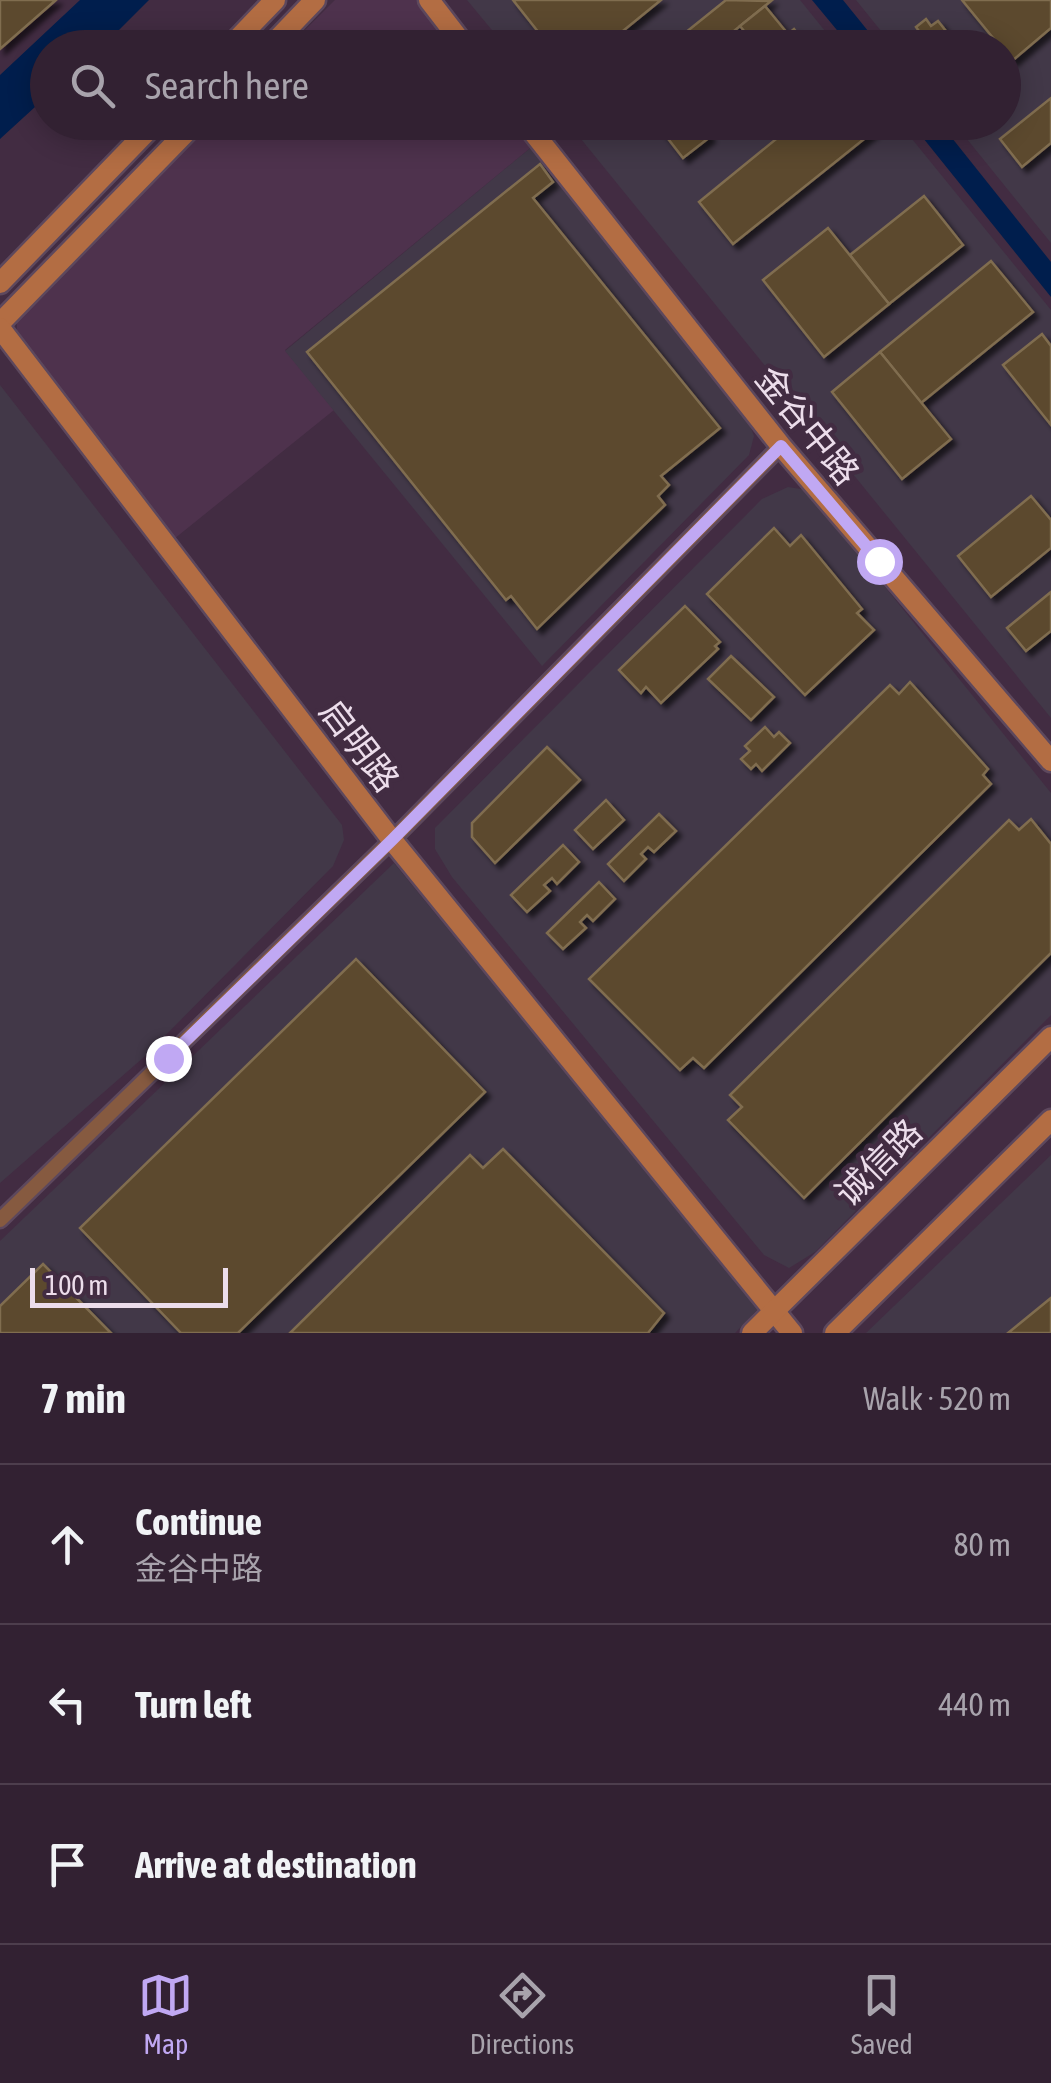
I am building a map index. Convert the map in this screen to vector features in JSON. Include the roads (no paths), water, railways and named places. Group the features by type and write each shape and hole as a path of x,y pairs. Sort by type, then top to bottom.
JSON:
{"street":[{"path":"246,30 275,0"},
{"path":"287,30 316,0"},
{"path":"429,0 452,30"},
{"path":"0,283 139,140"},
{"path":"0,326 179,140"},
{"name":"金谷中路","path":"540,140 781,446 1051,761"},
{"name":"启明路","path":"0,326 392,840 792,1333"},
{"path":"0,1220 392,840 781,446"},
{"name":"诚信路","path":"752,1333 1051,1037"},
{"path":"835,1333 1051,1120"}],"water":[{"path":"80,0 149,0 119,30 48,30"},
{"path":"812,0 843,0 867,30 837,30"},
{"path":"30,47 30,112 0,139 0,75"},
{"path":"925,140 954,140 1051,262 1051,297"}]}
